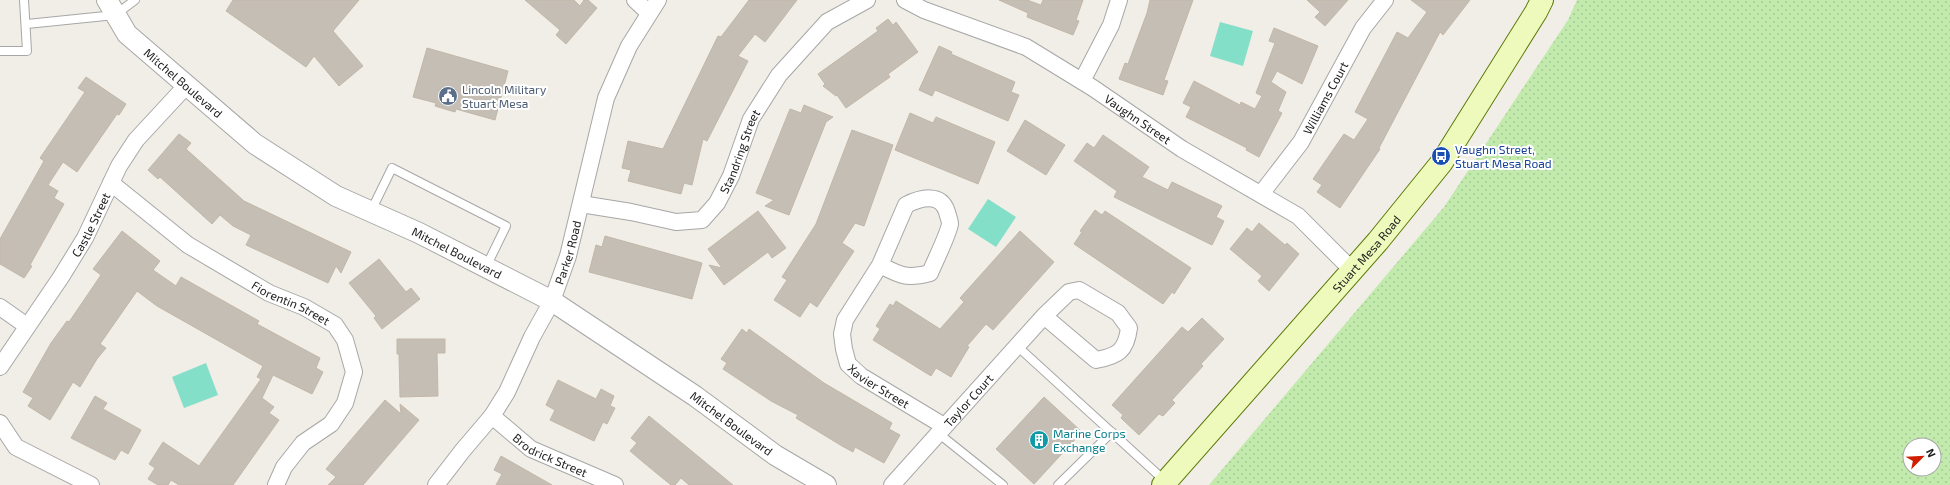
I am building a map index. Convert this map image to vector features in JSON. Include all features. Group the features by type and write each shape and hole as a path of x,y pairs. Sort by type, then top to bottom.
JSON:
{"main road":[{"name":"Stuart Mesa Road","path":"1164,483 1378,241 1442,162 1542,0"}],"street":[{"path":"636,0 653,7"},
{"name":"Standring Street","path":"580,204 631,212 676,222 702,220 717,204 731,176 751,119 779,75 827,22 866,0"},
{"name":"Vaughn Street","path":"906,0 924,10 1026,47 1082,81 1182,149 1298,216 1352,270"},
{"path":"1082,81 1111,25 1119,0"},
{"name":"Williams Court","path":"1261,194 1301,142 1363,28 1385,0"},
{"name":"Parker Road","path":"436,485 492,416 507,392 532,337 552,300 568,256 606,98 628,46 653,7"},
{"name":"Mitchel Boulevard","path":"111,8 127,34 255,144 336,196 371,211 552,300 695,396 775,455 826,485"},
{"name":"Castle Street","path":"0,367 61,277 84,238 119,166 136,140 186,86"},
{"name":"Fiorentin Street","path":"111,183 188,245 269,293 304,307 335,325 345,340 354,372 345,403 331,424 303,443 284,467 276,485"},
{"name":"Xavier Street","path":"880,265 896,273 914,277 930,273 950,224 946,209 938,199 928,197 906,205 880,265 845,320 842,334 848,364 861,376 941,430"},
{"name":"Taylor Court","path":"892,485 1044,316 1069,292 1079,290 1118,313 1129,328 1128,340 1123,349 1112,357 1096,360 1044,316"},
{"path":"0,307 27,326"},
{"name":"Brodrick Street","path":"492,416 531,449 583,478 615,485"},
{"path":"0,423 16,447 91,485"}],"lane":[{"path":"0,51 27,51 27,24 24,0"},
{"path":"27,24 111,8 135,0"},
{"path":"371,211 392,168 506,226 486,267"},
{"path":"1017,346 1112,432 1164,483"},
{"path":"941,430 1003,485"},
{"path":"1058,485 1112,432"}],"green space":[{"path":"1577,0 1950,0 1950,485 1209,485 1444,207 1568,20"},
{"path":"1220,22 1253,31 1243,66 1210,56"},
{"path":"988,199 1016,217 996,247 968,229"},
{"path":"206,363 218,395 184,408 172,377"}],"building":[{"path":"233,0 359,0 333,31 363,66 339,86 314,56 306,67 226,11"},
{"path":"525,0 574,0 580,6 584,0 588,0 597,8 566,44 556,35 560,30"},
{"path":"749,0 797,0 765,42 755,34 738,56 748,61 707,141 703,139 692,185 684,183 681,194 628,181 631,170 622,168 628,141 663,149 718,36 721,37"},
{"path":"999,0 1027,0 1041,5 1043,0 1083,0 1076,20 1079,21 1073,35 1027,17 1028,13"},
{"path":"1150,0 1193,0 1164,80 1168,81 1163,95 1119,79 1125,63 1128,64 1147,13"},
{"path":"1307,0 1348,0 1325,26 1315,17 1320,12"},
{"path":"1411,0 1470,0 1443,35 1440,32 1379,148 1380,149 1340,208 1317,192 1322,185 1313,179 1344,134 1354,140 1368,119 1355,112 1397,32 1408,38 1427,12"},
{"path":"888,19 893,25 896,22 918,52 888,74 890,77 846,108 837,95 836,96 823,86 825,84 818,74 878,31 876,28"},
{"path":"1274,28 1318,46 1302,84 1277,71 1271,82 1286,92 1278,111 1282,113 1259,157 1246,150 1247,148 1186,117 1191,107 1183,103 1194,81 1240,105 1241,102 1255,109 1262,96 1256,93 1275,43 1269,41"},
{"path":"939,46 952,52 951,54 1015,82 1011,92 1019,95 1008,121 935,90 932,96 919,90"},
{"path":"427,48 508,71 495,120 456,109 455,112 435,106 436,103 413,97"},
{"path":"86,77 126,104 119,115 117,114 77,172 63,162 48,185 58,191 54,198 64,204 30,265 32,266 24,278 0,264 0,239 44,161 40,158 85,92 78,88"},
{"path":"804,105 833,117 826,122 789,215 765,206 774,200 756,193 790,109 801,113"},
{"path":"910,113 933,123 936,117 995,142 978,184 895,150"},
{"path":"1025,120 1065,145 1046,175 1007,151"},
{"path":"852,130 893,145 864,226 855,223 842,243 854,251 817,307 810,302 800,317 774,300 787,280 782,277 816,224"},
{"path":"179,134 191,143 186,149 244,201 351,252 341,273 336,266 328,283 246,245 251,235 233,226 220,215 212,224 160,177 158,179 148,170"},
{"path":"1103,135 1149,167 1142,177 1168,190 1172,182 1222,206 1216,217 1224,221 1212,245 1114,197 1117,191 1074,161 1087,143 1094,148"},
{"path":"1095,210 1102,215 1105,211 1191,268 1174,294 1172,292 1163,304 1074,244 1082,232 1080,231"},
{"path":"758,211 786,248 772,258 768,252 724,285 709,265 722,268 708,249"},
{"path":"1259,223 1285,245 1287,243 1299,254 1269,291 1258,281 1262,276 1230,249 1247,228 1252,232"},
{"path":"122,231 160,261 153,270 176,286 181,277 259,321 257,324 320,358 316,368 323,372 312,394 273,375 262,398 274,407 269,413 279,420 233,485 179,485 171,480 168,485 158,485 148,479 155,468 149,464 163,442 199,466 261,379 257,377 263,366 157,306 137,291 100,344 106,348 97,359 80,387 73,382 50,420 28,406 33,398 23,392 51,343 67,321 69,322 101,275 93,269"},
{"path":"1020,231 1054,262 993,330 986,324 967,346 969,347 951,377 936,368 931,376 873,340 880,329 876,326 890,304 893,306 896,301 940,329 964,302 960,298"},
{"path":"605,236 702,263 692,299 589,272 596,245 602,247"},
{"path":"379,259 406,292 411,288 420,299 382,329 374,318 376,316 349,283"},
{"path":"1202,318 1224,339 1201,364 1203,366 1172,400 1175,403 1163,416 1159,414 1139,435 1121,418 1123,415 1112,405 1182,327 1188,332"},
{"path":"742,329 747,333 749,329 824,383 892,423 889,429 900,435 884,463 855,447 853,452 842,446 796,418 798,415 771,401 723,369 727,363 721,359"},
{"path":"397,339 445,339 445,353 437,353 438,396 400,397 399,354 397,354"},
{"path":"558,380 596,399 601,389 614,396 610,406 615,408 607,424 603,422 594,441 550,420 555,410 546,405"},
{"path":"95,396 107,403 103,409 141,430 128,454 121,450 115,460 71,438"},
{"name":"Marine Corps Exchange","path":"1044,397 1082,432 1034,484 996,449"},
{"path":"385,400 401,414 400,404 419,420 363,485 328,485 336,477 326,469"},
{"path":"649,416 733,485 689,485 681,478 675,485 671,485 649,467 630,451 637,443 631,438"},
{"path":"501,456 552,485 496,485 502,474 494,470"}],"place":[{"name":"Lincoln Military Stuart Mesa","path":"448,96"},
{"name":"Vaughn Street, Stuart Mesa Road","path":"1441,156"},
{"name":"Marine Corps Exchange","path":"1039,440"}]}
